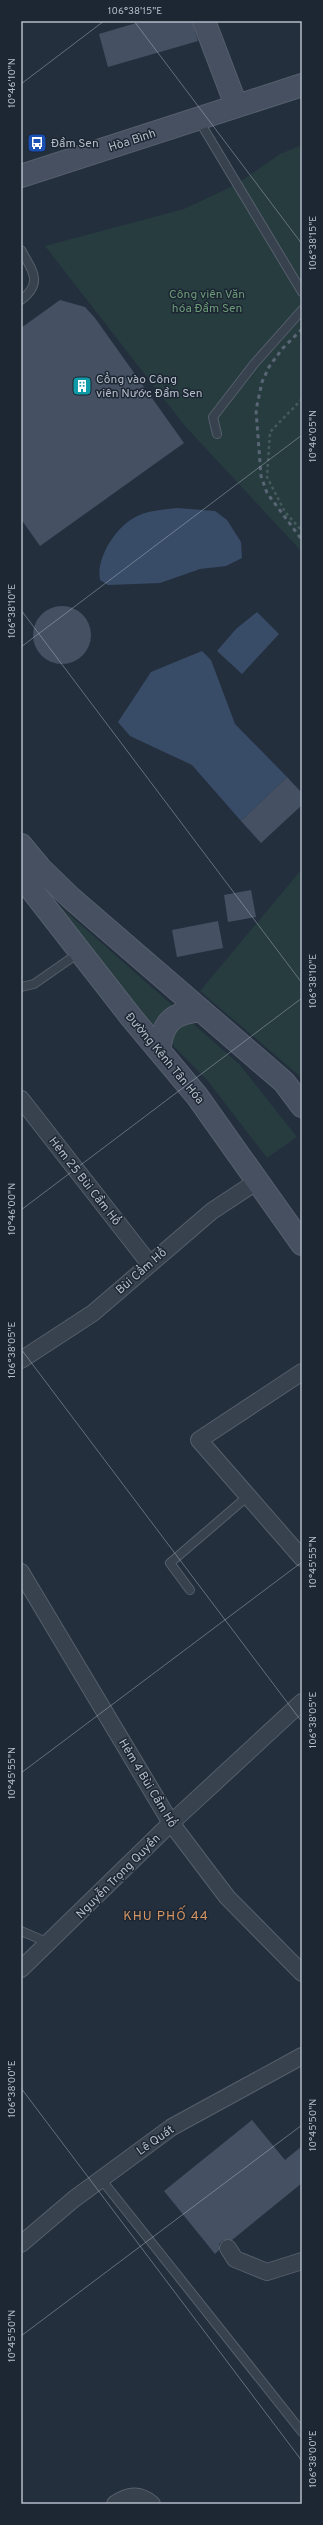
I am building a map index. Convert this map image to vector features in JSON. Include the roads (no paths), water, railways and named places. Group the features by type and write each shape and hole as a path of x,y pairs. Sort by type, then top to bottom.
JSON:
{"street":[{"path":"204,21 236,105 302,85"},
{"name":"Hòa Bình","path":"21,176 198,119 236,105"},
{"path":"21,845 40,868 71,898 284,1082 302,1106"},
{"name":"Đường Kênh Tân Hóa","path":"21,876 131,1017 197,1096 259,1180 302,1244"},
{"path":"159,1050 166,1024 175,1016 188,1011 201,1010"},
{"name":"Hẻm 25 Bùi Cầm Hổ","path":"21,1099 149,1263"},
{"name":"Bùi Cẩm Hổ","path":"22,1358 93,1313 149,1263 212,1211 259,1180"},
{"path":"302,1372 199,1440 302,1558"},
{"name":"Hẻm 4 Bùi Cầm Hổ","path":"21,1572 171,1823 228,1897 302,1973"},
{"name":"Nguyễn Trọng Quyền","path":"21,1969 171,1823 302,1702"},
{"name":"Lê Quát","path":"21,2244 101,2179 172,2127 302,2056"},
{"path":"228,2248 235,2258 267,2272 302,2261"},
{"path":"114,2504 126,2496 143,2497 152,2504"}],"lane":[{"path":"198,119 302,292"},
{"path":"21,250 35,279 33,289 21,300"},
{"path":"217,434 213,417 254,364 302,310"},
{"path":"21,987 34,984 81,952"},
{"path":"190,1590 170,1563 248,1496"},
{"path":"21,1931 49,1943"},
{"path":"101,2179 302,2432"}],"water":[{"path":"177,508 215,511 227,520 241,542 242,558 226,566 200,569 160,583 108,585 100,580 99,572 104,554 113,538 125,524 143,514"},
{"path":"257,612 279,634 242,674 217,651 236,629"},
{"path":"202,651 211,660 235,724 287,777 241,821 192,765 130,736 118,722 151,672"}],"railway":[{"path":"302,329 282,349 269,367 262,382 256,410 261,476 267,493 302,540"}],"place":[{"name":"Đầm Sen","path":"37,143"},
{"name":"Cổng vào Công viên Nước Đầm Sen","path":"82,386"}],"district":[{"name":"KHU PHỐ 44","path":"166,1915"}],"park label":[{"name":"Công viên Văn hóa Đầm Sen","path":"207,301"}]}
